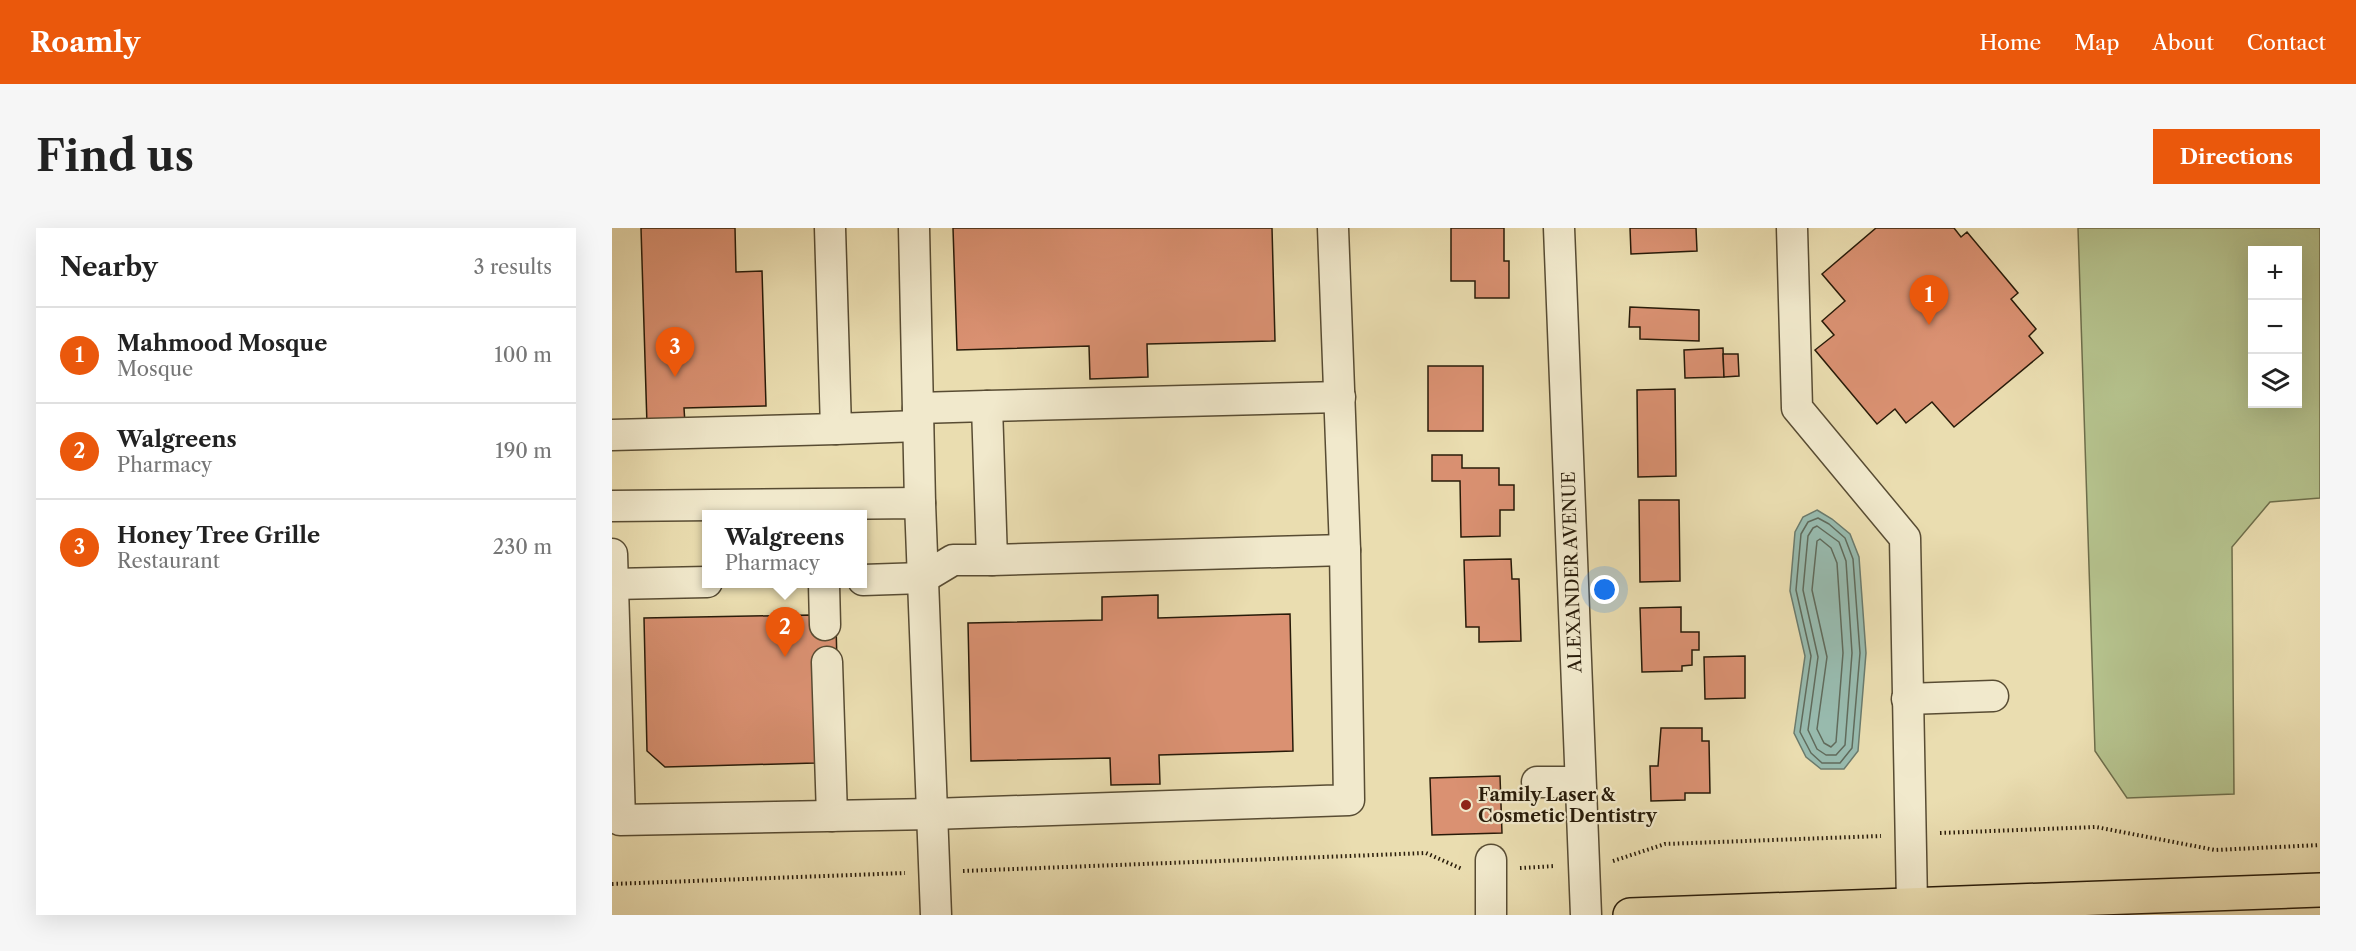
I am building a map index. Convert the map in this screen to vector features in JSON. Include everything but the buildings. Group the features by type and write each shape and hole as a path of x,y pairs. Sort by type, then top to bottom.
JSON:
{"main road":[{"path":"1630,915 2320,890"}],"street":[{"path":"830,228 836,429"},
{"path":"914,228 920,503 936,915"},
{"path":"612,554 620,820 932,814 1349,800 1345,550 1333,228"},
{"name":"ALEXANDER AVENUE","path":"1559,228 1586,915"},
{"path":"1792,228 1797,408 1905,538 1912,904"},
{"path":"612,435 836,429 987,406 1340,397"},
{"path":"987,406 992,560"},
{"path":"612,506 920,503"},
{"path":"867,580 923,578 953,560 1345,550"},
{"path":"613,584 702,582"},
{"path":"824,588 825,625"},
{"path":"827,662 832,816"},
{"path":"1907,699 1993,696"},
{"path":"1537,782 1580,782"},
{"path":"1491,865 1491,915"}],"path":[{"path":"1942,833 2096,826 2215,850 2320,845"},
{"path":"1607,863 1665,844 1886,836"},
{"path":"612,884 1426,853 1467,872 1491,865 1565,865"}],"green space":[{"path":"2078,228 2320,228 2320,498 2270,502 2232,547 2234,794 2127,798 2095,751"}],"water":[{"path":"1817,510 1850,534 1859,557 1866,653 1858,751 1844,769 1821,769 1806,757 1794,733 1805,656 1790,591 1795,532 1803,517"}],"place":[{"name":"Mahmood Mosque","path":"1929,325"},
{"name":"Honey Tree Grille","path":"675,377"},
{"name":"Walgreens","path":"785,657"},
{"name":"Family Laser & Cosmetic Dentistry","path":"1466,805"}]}
